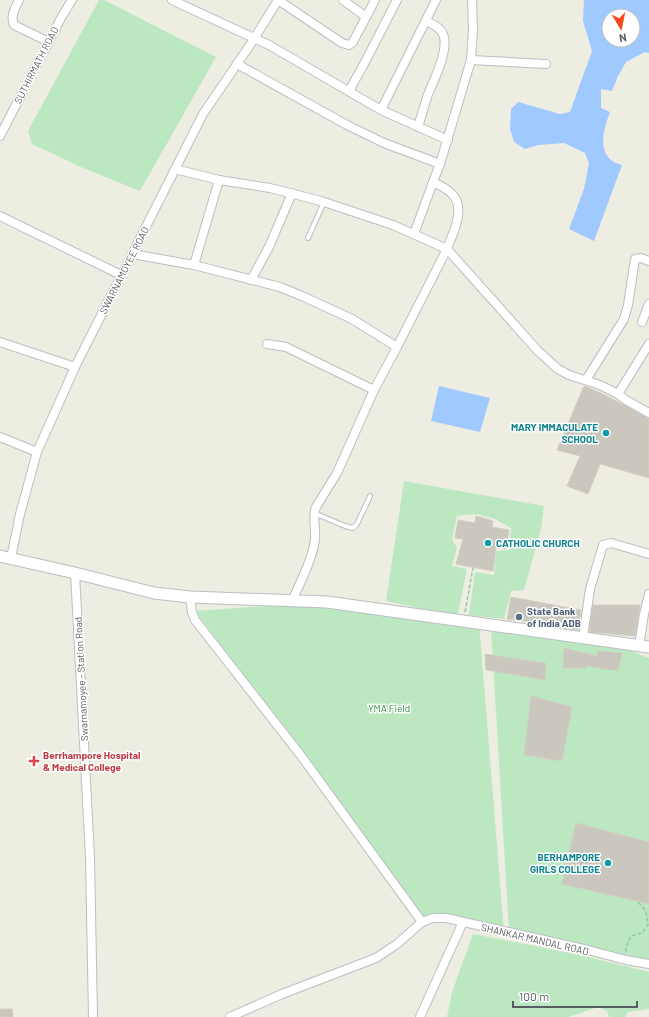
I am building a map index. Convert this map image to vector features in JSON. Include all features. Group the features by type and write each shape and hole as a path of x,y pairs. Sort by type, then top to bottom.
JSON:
{"street":[{"path":"19,0 12,18 14,25 49,42"},
{"name":"SUTHIRMATH ROAD","path":"1,132 72,0"},
{"path":"172,0 269,45 381,110 448,140"},
{"path":"278,0 349,46 353,42 375,0"},
{"name":"SWARNAMOYEE ROAD","path":"6,557 20,514 37,452 75,367 203,114 254,39 278,0"},
{"path":"343,0 366,17"},
{"path":"349,91 397,0"},
{"path":"381,110 436,0"},
{"path":"414,234 448,140 471,60 473,29 472,0"},
{"path":"418,127 427,97 443,56 445,41 438,27 426,21"},
{"path":"471,60 546,64"},
{"path":"237,64 347,125 384,143 440,164"},
{"path":"175,169 219,180 292,193 324,202 393,225 447,249 538,351 558,369 618,394 649,412"},
{"path":"194,265 219,180"},
{"path":"292,601 313,547 315,538 314,513 319,500 337,473 374,390 447,249 457,222 459,211 456,199 450,192 433,182"},
{"path":"251,280 269,247 292,193"},
{"path":"0,216 121,275"},
{"path":"132,254 194,265 280,287 352,319 397,347"},
{"path":"586,380 624,319 628,305 635,260 641,258 649,261"},
{"path":"642,322 649,304"},
{"path":"0,342 75,367"},
{"path":"267,344 286,347 374,390"},
{"path":"618,394 649,344"},
{"path":"0,437 37,452"},
{"path":"583,637 590,588 603,545 611,543 649,554"},
{"path":"6,557 154,593 190,597 327,602 644,646 644,614 649,594"},
{"name":"Swarnamoyee - Station Road","path":"76,573 90,857 93,1017"},
{"path":"190,597 192,612 195,620 302,757 422,922 397,944 376,958 282,994 230,1017"},
{"name":"SHANKAR MANDAL ROAD","path":"422,922 428,919 439,918 463,922 649,964"},
{"path":"420,1017 463,922"}],"lane":[{"path":"308,238 324,202"},
{"path":"314,513 352,528 357,524 370,496"}],"path":[{"path":"464,620 473,568"},
{"path":"626,960 626,947 631,936 642,933 648,925 646,911 637,901"}],"green space":[{"path":"99,0 104,0 216,57 140,191 81,167 32,144 28,131"},
{"path":"404,481 544,506 541,529 524,590 511,591 504,619 469,615 475,572 494,575 496,551 509,550 511,528 495,519 477,514 457,516 452,539 457,548 452,566 467,569 458,614 432,611 386,601"},
{"name":"YMA Field","path":"327,602 479,622 504,932 446,918 422,922 259,696 195,611"},
{"path":"491,629 626,649 649,658 649,960 509,931"},
{"path":"473,934 580,955 649,972 649,1009 628,1012 625,1017 609,1017 607,1011 598,1007 568,1017 447,1017 452,992"}],"water":[{"path":"584,0 649,0 649,53 645,52 626,62 612,91 601,89 601,108 610,112 604,130 604,149 611,160 622,165 594,241 569,229 584,189 589,163 585,153 564,143 538,145 525,149 514,142 510,129 511,109 518,102 560,114 570,112 592,51 583,21"},
{"path":"439,386 490,398 480,432 431,421"}],"building":[{"name":"MARY IMMACULATE SCHOOL","path":"584,386 603,394 649,418 649,478 600,464 588,494 567,486 580,456 557,450"},
{"name":"CATHOLIC CHURCH","path":"476,516 493,521 492,527 509,530 506,549 496,547 493,571 456,564 463,539 455,538 458,520 475,523"},
{"path":"511,597 581,610 578,630 556,627 556,625 507,619"},
{"path":"593,605 640,605 635,636 589,632"},
{"path":"564,648 597,656 597,651 622,653 618,671 587,666 586,668 563,668"},
{"path":"485,654 546,663 545,680 486,670"},
{"path":"531,696 572,707 562,761 524,755"},
{"name":"BERHAMPORE GIRLS COLLEGE","path":"576,823 649,842 649,904 562,884"},
{"path":"0,1009 12,1009 13,1017 0,1017"}],"place":[{"name":"MARY IMMACULATE SCHOOL","path":"606,433"},
{"name":"CATHOLIC CHURCH","path":"488,543"},
{"name":"State Bank of India ADB","path":"519,617"},
{"name":"Berrhampore Hospital & Medical College","path":"34,761"},
{"name":"BERHAMPORE GIRLS COLLEGE","path":"608,863"}]}
